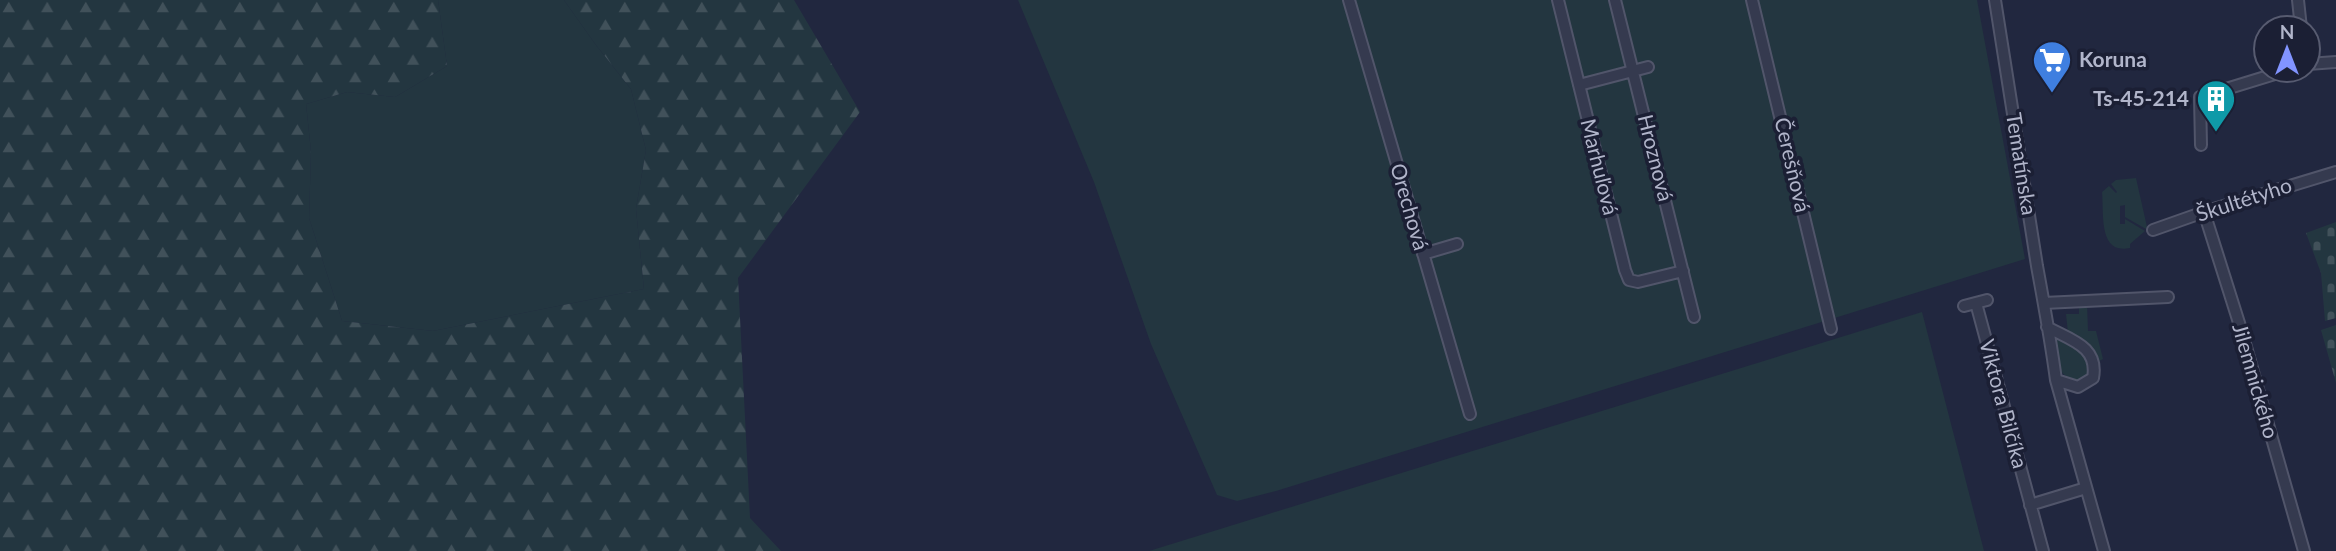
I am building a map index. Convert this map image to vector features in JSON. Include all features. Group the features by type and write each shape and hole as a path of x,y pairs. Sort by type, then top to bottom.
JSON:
{"street":[{"name":"Orechová","path":"1349,0 1470,414"},
{"name":"Marhuľová","path":"1558,0 1629,280 1639,282 1683,271"},
{"name":"Hroznová","path":"1615,0 1694,317"},
{"name":"Čerešňová","path":"1752,0 1831,329"},
{"name":"Tematínska","path":"1995,0 2056,380 2104,551"},
{"path":"1579,85 1648,68"},
{"path":"2201,145 2200,97 2252,81"},
{"name":"Škultétyho","path":"2153,230 2336,172"},
{"name":"Jilemnického","path":"2204,212 2240,326 2304,551"},
{"path":"1423,254 1457,244"},
{"path":"2044,303 2168,298"},
{"name":"Viktora Bilčíka","path":"1964,306 1982,301 2043,551"},
{"path":"2047,327 2081,345 2092,355 2095,366 2093,378 2078,387 2056,380"},
{"path":"2030,505 2086,488"}],"green space":[{"path":"0,0 438,0 447,66 395,97 347,92 306,104 311,152 309,218 342,321 433,331 644,289 636,209 646,150 631,89 564,0 794,0 860,112 738,278 750,518 781,551 0,551"},
{"path":"438,0 564,0 631,89 646,150 636,209 644,289 433,331 342,321 309,218 311,152 306,104 347,92 395,97 447,66"},
{"path":"1018,0 1977,0 2025,259 1237,501 1217,495 1151,344 1094,182"},
{"path":"2136,178 2147,227 2146,229 2125,217 2125,205 2120,206 2120,224 2125,224 2125,219 2145,231 2130,244 2130,248 2120,248 2112,245 2105,230 2102,192 2109,186 2116,193 2111,184 2116,180"},
{"path":"2336,222 2336,318 2325,321 2321,273 2306,233"},
{"path":"2079,304 2087,304 2088,331 2096,331 2103,359 2099,361 2088,346 2068,333 2066,314 2079,314"},
{"path":"1922,312 1984,551 1149,551"},
{"path":"2336,325 2336,383 2321,330"},
{"path":"2056,337 2074,345 2086,357 2091,369 2086,377 2078,381 2071,379 2058,367 2053,342"}],"place":[{"name":"Koruna","path":"2052,94"},
{"name":"Ts-45-214","path":"2216,133"}]}
